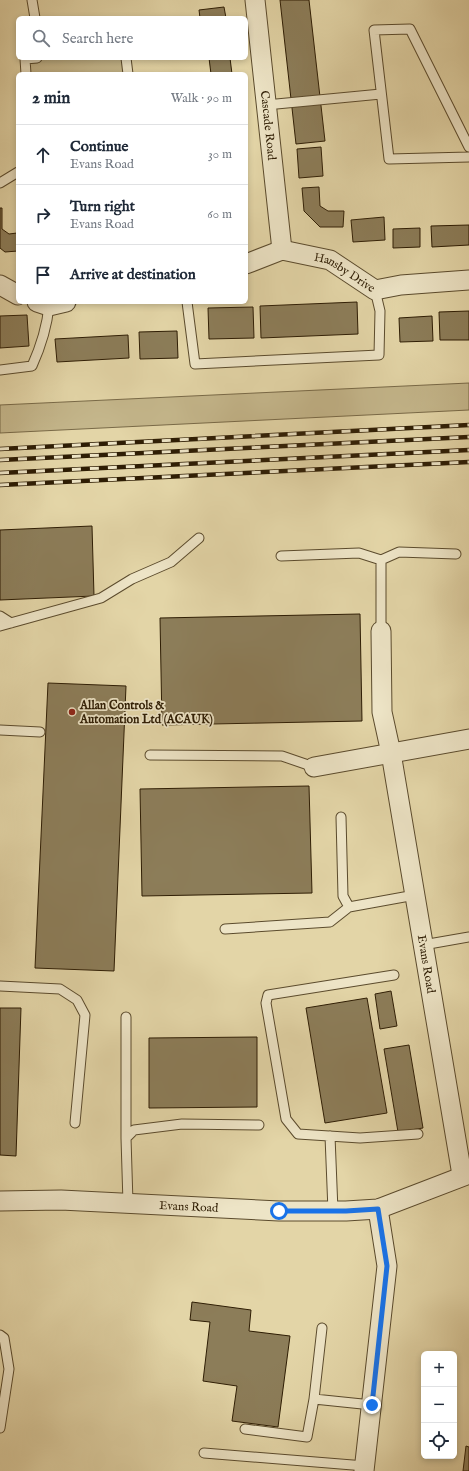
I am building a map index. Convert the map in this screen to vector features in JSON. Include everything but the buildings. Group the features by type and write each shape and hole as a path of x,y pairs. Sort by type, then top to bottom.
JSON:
{"street":[{"name":"Cascade Road","path":"255,0 282,250"},
{"path":"248,263 282,250"},
{"name":"Hansby Drive","path":"282,250 330,260 375,290 401,285 469,280"},
{"path":"0,285 16,294"},
{"name":"Evans Road","path":"0,1201 61,1200 279,1211 378,1209 466,1174 423,945 391,753 382,712 382,631"},
{"path":"314,767 469,739"},
{"path":"364,1469 387,1266 378,1209"}],"lane":[{"path":"32,0 35,16"},
{"path":"469,147 410,29 374,30 389,160 469,158"},
{"path":"25,60 26,72"},
{"path":"126,60 128,72"},
{"path":"266,104 381,94"},
{"path":"0,183 16,173"},
{"path":"187,304 195,364 379,356 380,311 375,290"},
{"path":"0,370 32,366 39,351 47,322 50,304"},
{"path":"0,626 101,598 132,579 171,562 199,538"},
{"path":"281,556 359,553 381,560 398,552 456,554"},
{"path":"381,560 382,631"},
{"path":"0,616 11,623"},
{"path":"0,730 40,732"},
{"path":"150,755 282,756 314,767"},
{"path":"341,817 343,896 349,907"},
{"path":"226,929 330,922 349,907 415,895"},
{"path":"423,945 469,937"},
{"path":"394,975 268,995 266,1003 286,1119 298,1134 360,1138 418,1134"},
{"path":"0,986 60,988 77,1000 85,1015 75,1123"},
{"path":"126,1017 126,1138 128,1203"},
{"path":"126,1138 134,1130 182,1124 259,1125"},
{"path":"330,1136 333,1211"},
{"path":"244,1429 308,1437 322,1328"},
{"path":"0,1335 4,1338 8,1369 0,1428"},
{"path":"314,1399 372,1405"},
{"path":"204,1453 364,1469"}],"shaded area":[{"path":"25,60 126,60 128,72 26,72"},
{"path":"469,383 469,410 0,433 0,405"}],"railway":[{"path":"0,449 469,425"},
{"path":"0,460 469,437"},
{"path":"0,473 469,450"},
{"path":"0,485 469,462"}],"place":[{"name":"Allan Controls & Automation Ltd (ACAUK)","path":"72,712"}],"route":[{"path":"279,1211 346,1211 378,1209 387,1266 372,1405"}]}
